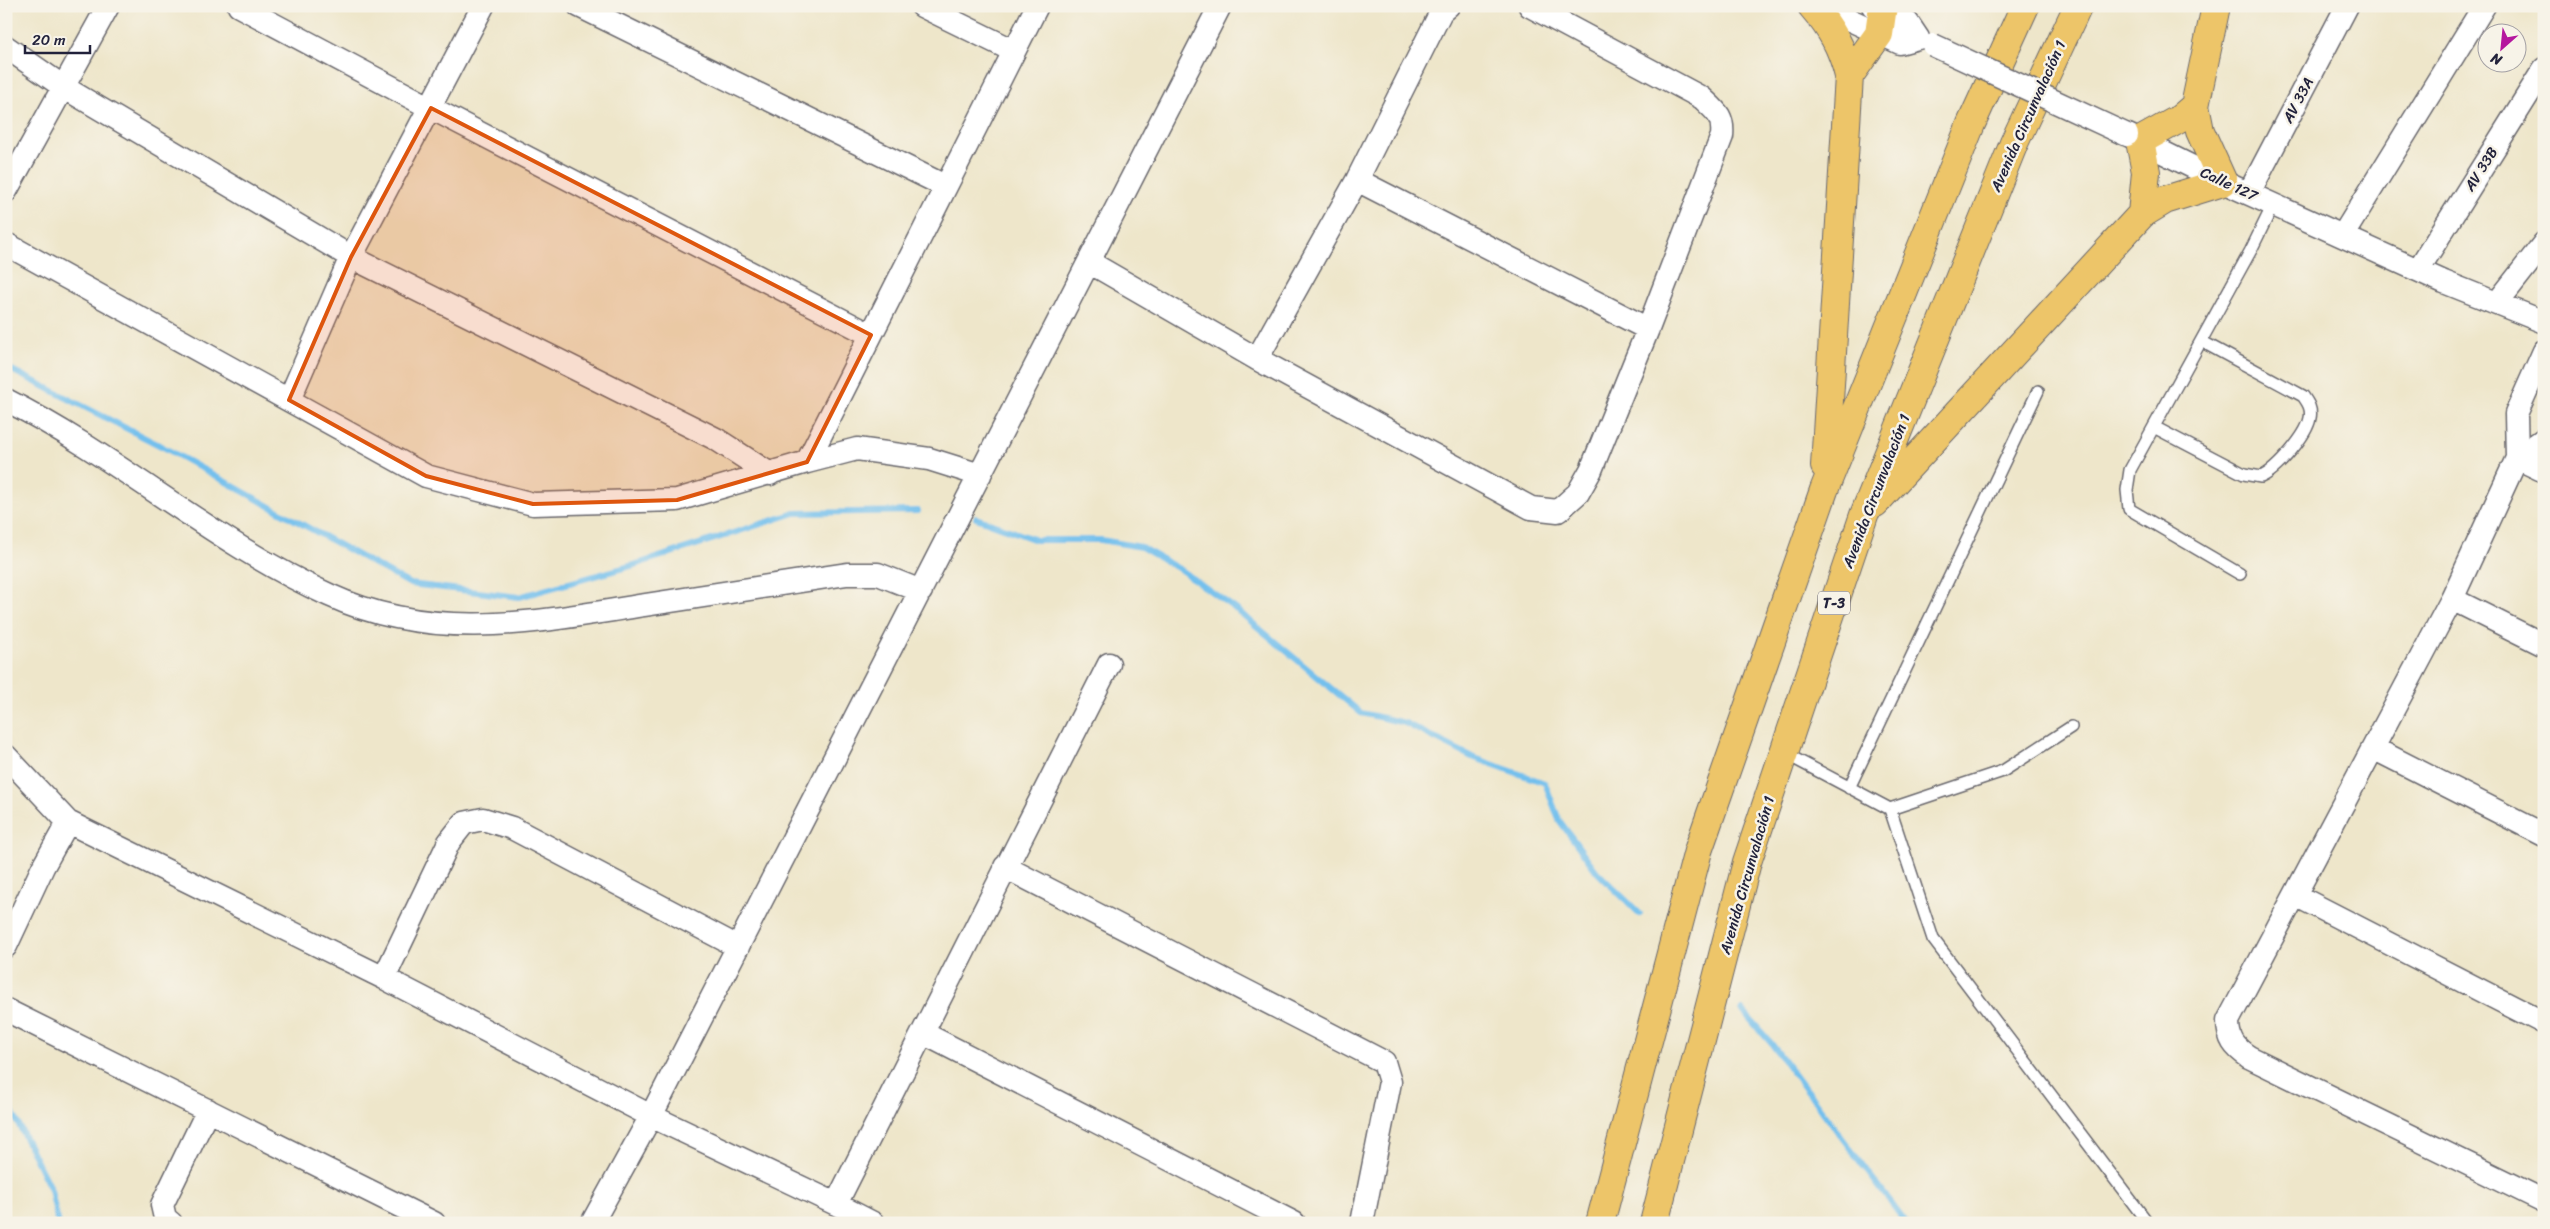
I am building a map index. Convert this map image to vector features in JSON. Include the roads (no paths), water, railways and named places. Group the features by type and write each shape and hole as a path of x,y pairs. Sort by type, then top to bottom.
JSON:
{"main road":[{"path":"1812,6 1831,29 1844,54 1849,76 1824,490"},
{"path":"1600,1223 1698,851 1824,490 1971,124 2025,6"},
{"name":"Avenida Circunvalación 1","path":"1654,1223 1747,862 1864,516 2014,143 2078,6"},
{"path":"1864,516 2142,214 2165,200 2223,182 2200,131 2195,106 2216,6"},
{"path":"1849,76 1880,15"},
{"path":"2142,214 2146,172 2134,138 2182,118 2195,106"}],"street":[{"path":"6,192 65,88 108,6"},
{"path":"239,6 431,108 870,334"},
{"path":"289,400 351,257 483,6"},
{"path":"579,6 945,186"},
{"path":"922,6 1014,51"},
{"path":"807,462 1037,6"},
{"path":"592,1223 652,1116 1220,6"},
{"path":"1257,359 1357,180 1441,12 1448,6"},
{"path":"1089,262 1257,359 1531,508 1558,511 1578,493 1591,470 1648,329 1722,136 1723,123 1715,110 1702,98 1530,6"},
{"path":"1820,6 1880,15"},
{"name":"AV 33A","path":"2249,193 2347,6"},
{"path":"2343,235 2484,6"},
{"name":"Calle 127","path":"1880,15 1900,43 1925,42 2134,138 2273,205 2418,270 2544,322"},
{"path":"6,47 65,88 351,257 716,439 770,474"},
{"name":"AV 33B","path":"2418,270 2544,68"},
{"path":"1357,180 1648,329"},
{"path":"2497,303 2544,243"},
{"path":"6,244 426,476 533,504 677,500 858,449 929,459 980,476"},
{"path":"2544,352 2516,414 2517,458 2452,599 2228,1021 2228,1034 2234,1047 2248,1057 2544,1201"},
{"path":"6,400 82,445 247,553 328,595 366,611 397,618 458,625 525,624 847,574 878,574 921,591"},
{"path":"2517,458 2544,438"},
{"path":"2517,458 2544,470"},
{"path":"2452,599 2544,645"},
{"path":"836,1204 1109,664"},
{"path":"2373,748 2544,835"},
{"path":"6,756 68,822 384,978 652,1116 873,1223"},
{"path":"384,978 449,842 464,823 483,819 512,828 738,947"},
{"path":"6,946 43,867 68,822"},
{"path":"1006,867 1384,1062 1390,1082 1362,1223"},
{"path":"2295,895 2544,1023"},
{"path":"6,1010 434,1223"},
{"path":"923,1033 1294,1223"},
{"path":"171,1223 165,1218 162,1205 208,1110"}],"lane":[{"path":"2240,574 2129,509 2128,490 2130,470 2273,205"},
{"path":"2154,427 2244,474 2261,477 2282,462 2310,420 2311,412 2303,396 2201,341"},
{"path":"1849,788 2038,391"},
{"path":"1784,753 1890,808 2003,771 2071,727"},
{"path":"1890,808 1933,940 2148,1223"}],"waterway":[{"path":"6,367 163,447 410,584 519,597 634,565 795,513 918,511"},
{"path":"976,518 1036,540 1101,540 1141,547 1181,570 1237,610 1361,713 1405,723 1472,757 1545,783 1559,820 1597,872 1640,914"},
{"path":"1742,1010 1771,1043 1906,1223"},
{"path":"6,1099 51,1190 58,1223"}]}
